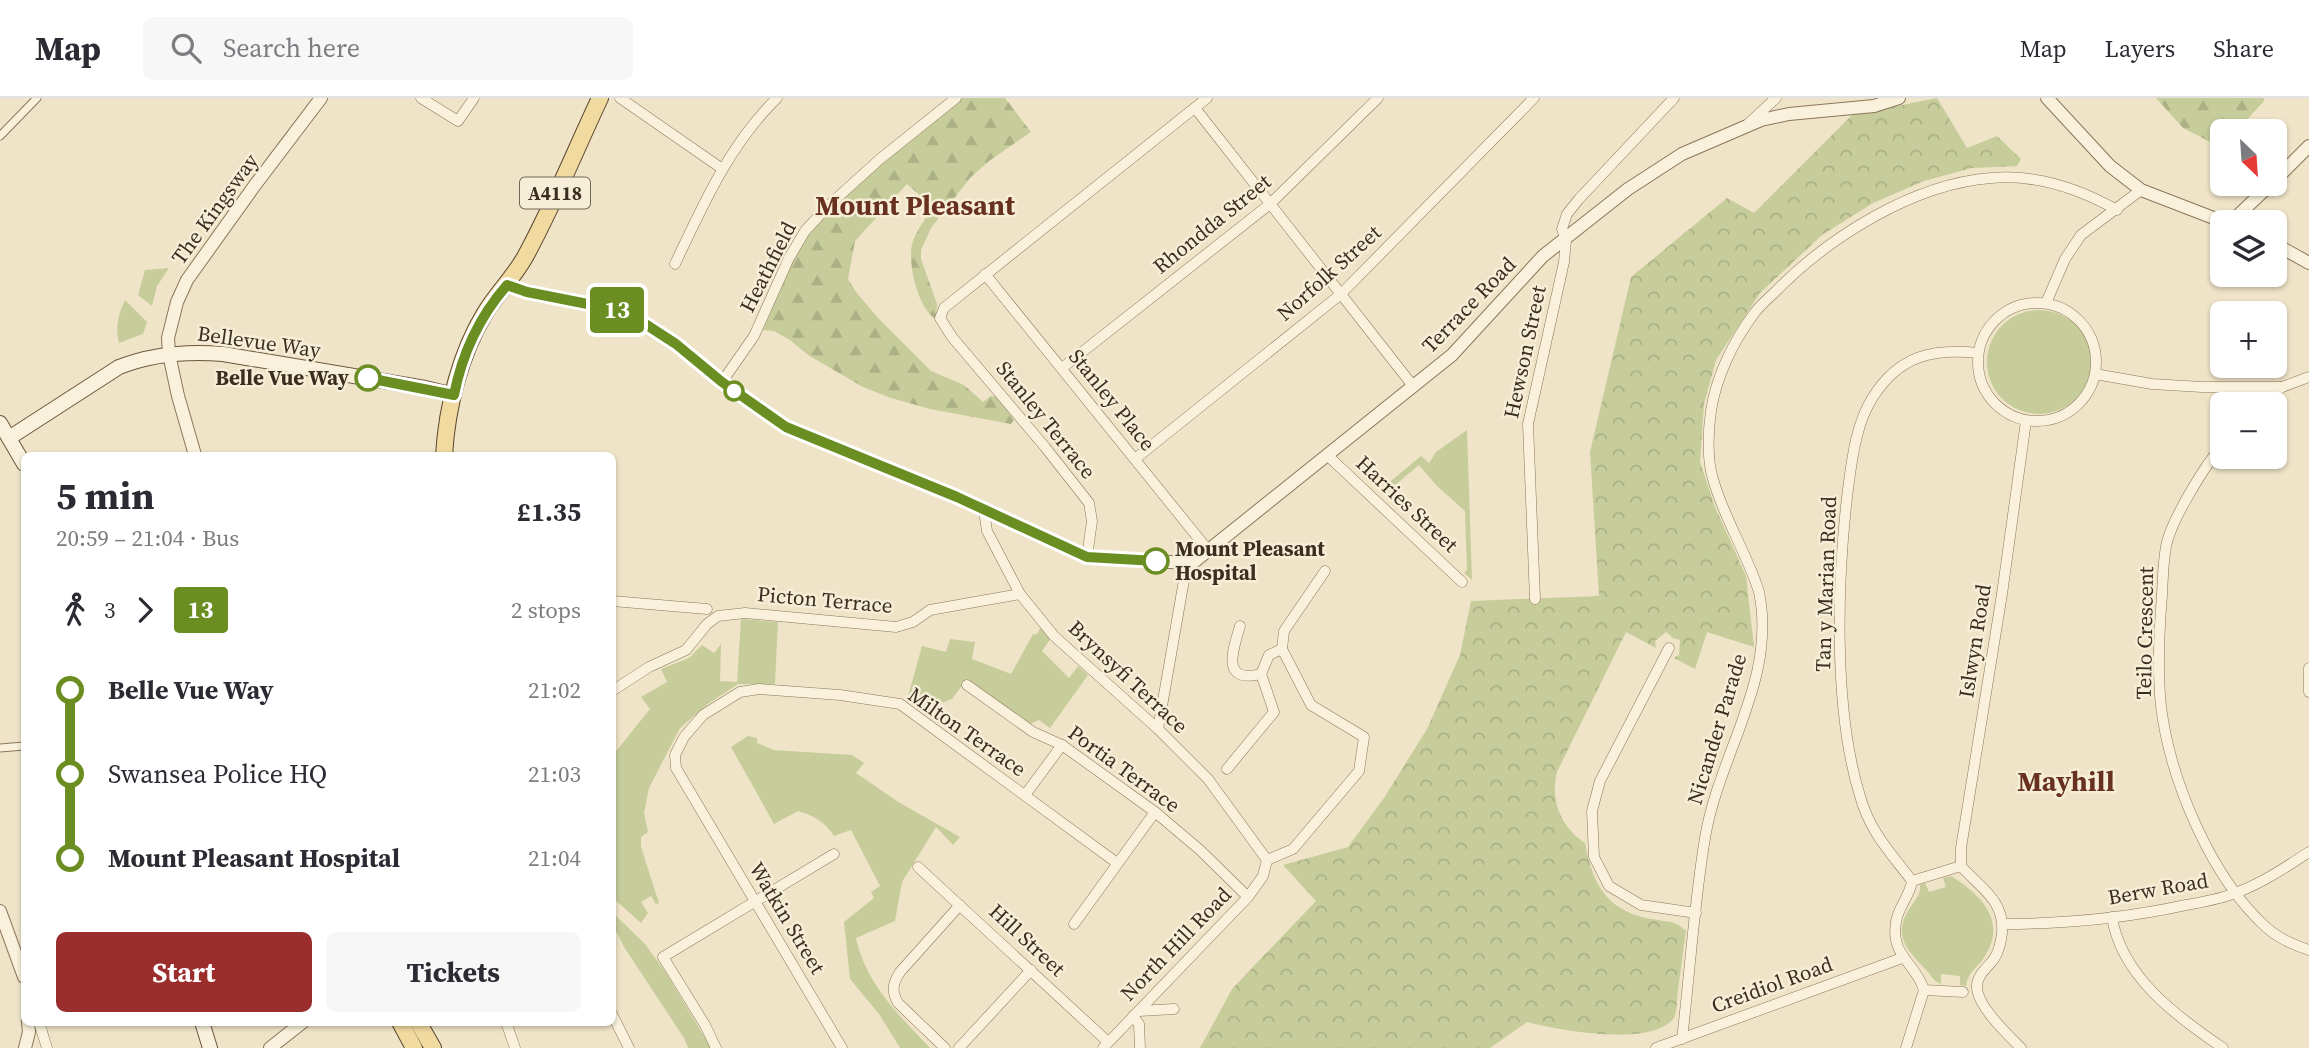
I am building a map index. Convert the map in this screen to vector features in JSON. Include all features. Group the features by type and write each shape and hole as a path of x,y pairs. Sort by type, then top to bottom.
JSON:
{"main road":[{"name":"A4118","path":"444,452 454,395 468,344 492,302 507,285 524,257 600,98"},
{"name":"Bellevue Way","path":"5,441 119,367 169,354 223,354 454,395"},
{"path":"0,423 5,441 21,460"},
{"path":"203,1026 210,1048"},
{"path":"402,1026 414,1048"},
{"path":"420,1026 433,1048"}],"street":[{"path":"0,136 37,98"},
{"name":"The Kingsway","path":"194,452 169,354 171,322 187,280 321,98"},
{"path":"421,98 458,121 474,98"},
{"path":"620,98 721,168"},
{"path":"675,264 721,168 758,117 777,98"},
{"name":"Heathfield","path":"722,382 754,336 789,258 805,230 880,159 956,98"},
{"path":"985,274 1207,98"},
{"name":"Rhondda Street","path":"1062,368 1270,204 1378,98"},
{"name":"Norfolk Street","path":"1135,459 1341,294 1534,98"},
{"path":"1566,240 1562,229 1567,214 1674,98"},
{"path":"1747,126 1776,98"},
{"name":"Terrace Road","path":"1187,564 1195,561 1452,355 1543,256 1628,189 1682,154 1779,115 1874,106 1899,98"},
{"path":"2047,98 2110,166 2141,190 2210,217"},
{"path":"1195,108 1413,386"},
{"path":"2287,168 2309,146"},
{"name":"Nicander Parade","path":"1682,1038 1704,838 1712,804 1755,683 1763,640 1762,608 1757,584 1712,477 1711,411 1730,353 1754,314 1812,258 1839,238 1883,212 1929,192 1964,181 1994,177 2024,179 2063,184 2090,194 2117,209"},
{"path":"2046,303 2065,259 2081,235 2141,190"},
{"path":"2244,210 2258,196"},
{"name":"Hewson Street","path":"1535,599 1528,424 1564,261 1566,240"},
{"path":"2287,251 2309,263"},
{"name":"Stanley Terrace","path":"985,274 944,308 940,318 952,337 1045,447 1088,503 1092,521 1087,557"},
{"name":"Stanley Place","path":"985,274 1208,550"},
{"path":"507,285 527,292 618,310 676,344 722,382 786,427 957,497 1087,557 1187,564 1158,729"},
{"path":"2025,303 2046,303 2069,311 2088,330 2096,351 2095,374 2087,396 2070,412 2050,421 2026,421 2008,414 1993,402 1981,380 1978,353 1992,324 2005,312 2025,303"},
{"name":"Tan y Marian Road","path":"1912,881 1872,829 1850,759 1844,721 1840,636 1847,495 1860,426 1872,398 1891,374 1927,352 1957,350 1978,353"},
{"path":"2095,374 2152,384 2283,387"},
{"path":"2276,392 2309,377"},
{"name":"Islwyn Road","path":"1961,866 1961,848 2002,594 2026,421"},
{"name":"Harries Street","path":"1327,455 1462,582"},
{"name":"Teilo Crescent","path":"2210,465 2186,502 2167,541 2160,620 2159,673 2161,707 2168,746 2190,808 2212,856 2236,893 2274,934 2309,950"},
{"name":"Brynsyfi Terrace","path":"984,511 987,531 1020,594 1054,636 1158,729 1208,779 1267,860"},
{"path":"1267,860 1293,849 1359,771 1364,737 1311,705 1282,649 1283,631 1325,571"},
{"name":"Picton Terrace","path":"616,688 649,667 680,655 718,616 745,613 896,627 913,622 930,610 1020,594"},
{"path":"616,601 707,609"},
{"path":"1240,626 1230,661 1233,668 1239,674 1249,677 1261,674"},
{"path":"1669,648 1600,781 1592,811 1594,857 1609,886 1641,905 1696,913"},
{"path":"1227,769 1274,712 1261,674 1269,655 1282,649"},
{"path":"2309,668 2309,692"},
{"name":"Portia Terrace","path":"967,685 1033,732 1062,745 1155,812 1200,850 1248,897"},
{"name":"Milton Terrace","path":"675,755 684,737 703,715 740,692 759,689 840,695 900,704 1117,863"},
{"path":"1025,796 1062,745"},
{"path":"0,748 21,746"},
{"name":"Watkin Street","path":"675,755 676,768 842,1048"},
{"path":"1073,924 1155,812"},
{"name":"Berw Road","path":"2003,924 2112,917 2172,908 2236,893 2282,870 2309,852"},
{"path":"716,1048 663,957 834,854"},
{"name":"North Hill Road","path":"1106,1045 1248,897 1263,876 1267,860"},
{"path":"1906,1048 1924,990 1918,974 1902,958 1897,944 1895,922 1909,894 1912,881 1961,866 1989,891 1999,908 2003,924 1999,949 1977,985 1980,998 1997,1023 2021,1048"},
{"name":"Hill Street","path":"918,867 1031,970 1106,1045"},
{"path":"945,1048 898,1003 893,994 894,982 960,905"},
{"path":"0,911 21,969"},
{"path":"2112,917 2122,950 2137,973 2190,1026 2223,1048"},
{"name":"Creidiol Road","path":"1656,1048 1902,958"},
{"path":"959,1048 1031,970"},
{"path":"1924,990 1963,992"},
{"path":"1140,1048 1136,1014 1174,1009"},
{"path":"616,1022 629,1048"},
{"path":"25,1048 28,1026"},
{"path":"40,1026 47,1048"},
{"path":"270,1048 298,1026"},
{"path":"507,1026 515,1048"}],"green space":[{"path":"962,98 1005,98 1031,132 989,161 970,178 931,228 921,250 921,259 937,304 936,319 924,306 919,295 911,260 913,241 933,207 907,184 855,241 848,279 879,319 931,371 964,385 983,402 991,396 997,397 1014,420 1011,424 930,409 891,398 863,387 808,355 774,331 763,330 779,287 806,237 822,218 869,172"},
{"path":"1937,98 1967,148 1997,136 2021,159 2017,166 1972,168 1924,181 1873,203 1822,235 1760,293 1716,360 1704,404 1700,462 1715,507 1746,576 1754,647 1707,632 1695,669 1674,658 1679,655 1680,640 1666,632 1655,641 1656,648 1626,632 1557,772 1555,793 1559,812 1570,829 1585,843 1593,873 1606,896 1640,917 1673,922 1686,931 1675,1016 1665,1026 1649,1032 1629,1034 1584,1032 1527,1022 1490,1048 1200,1048 1232,989 1316,901 1283,865 1348,847 1384,798 1427,729 1460,655 1471,601 1599,596 1590,452 1631,277 1727,198 1754,213 1852,115"},
{"path":"2156,98 2264,98 2248,119 2210,119 2210,142 2183,128"},
{"path":"169,268 157,286 152,306 138,295 145,270"},
{"path":"125,300 147,322 143,334 119,343 118,321"},
{"path":"2039,310 2059,314 2076,325 2087,342 2091,362 2087,382 2076,399 2059,410 2039,414 2019,410 2002,399 1991,382 1987,362 1991,342 2002,325 2019,314"},
{"path":"1467,430 1472,580 1464,573 1467,570 1465,511 1437,486 1419,465 1383,495 1379,491 1421,456 1429,463 1436,452"},
{"path":"741,619 778,622 775,684 738,684 708,704 680,728 649,788 644,813 648,832 641,837 641,847 659,903 656,904 651,896 641,902 648,913 641,923 616,901 616,751 650,709 641,697 667,682 661,669 689,658 702,645 714,653 721,644 720,681 737,682"},
{"path":"1042,626 1052,637 1042,651 1069,678 1078,666 1088,675 1050,728 1039,720 1030,724 967,679 952,699 930,707 926,715 907,700 922,646 946,652 950,639 975,642 972,659 1011,674 1033,634 1036,635"},
{"path":"748,736 757,738 757,743 774,750 852,755 864,763 856,773 900,803 960,837 953,845 936,827 902,882 895,921 856,938 867,970 885,998 930,1048 900,1048 879,1014 850,979 844,922 874,898 871,892 880,886 851,830 834,836 819,820 798,811 774,824 731,747"},
{"path":"1951,876 1982,901 1992,922 1990,946 1970,974 1966,986 1960,985 1960,976 1941,974 1941,984 1936,981 1907,947 1902,932 1906,915 1920,891 1920,885 1925,883 1929,892 1946,887 1943,878"},
{"path":"616,916 645,944 666,973 711,1048 688,1048 616,931"}],"bus line":[{"name":"13","path":"368,378 454,395 468,344 492,302 507,285 527,292 618,310 676,344 722,382 786,427 957,497 1087,557 1156,561"}],"place":[{"name":"Belle Vue Way","path":"368,378"},
{"name":"Mount Pleasant Hospital","path":"1156,561"}],"district":[{"name":"Mount Pleasant","path":"915,205"},
{"name":"Mayhill","path":"2066,781"}]}
